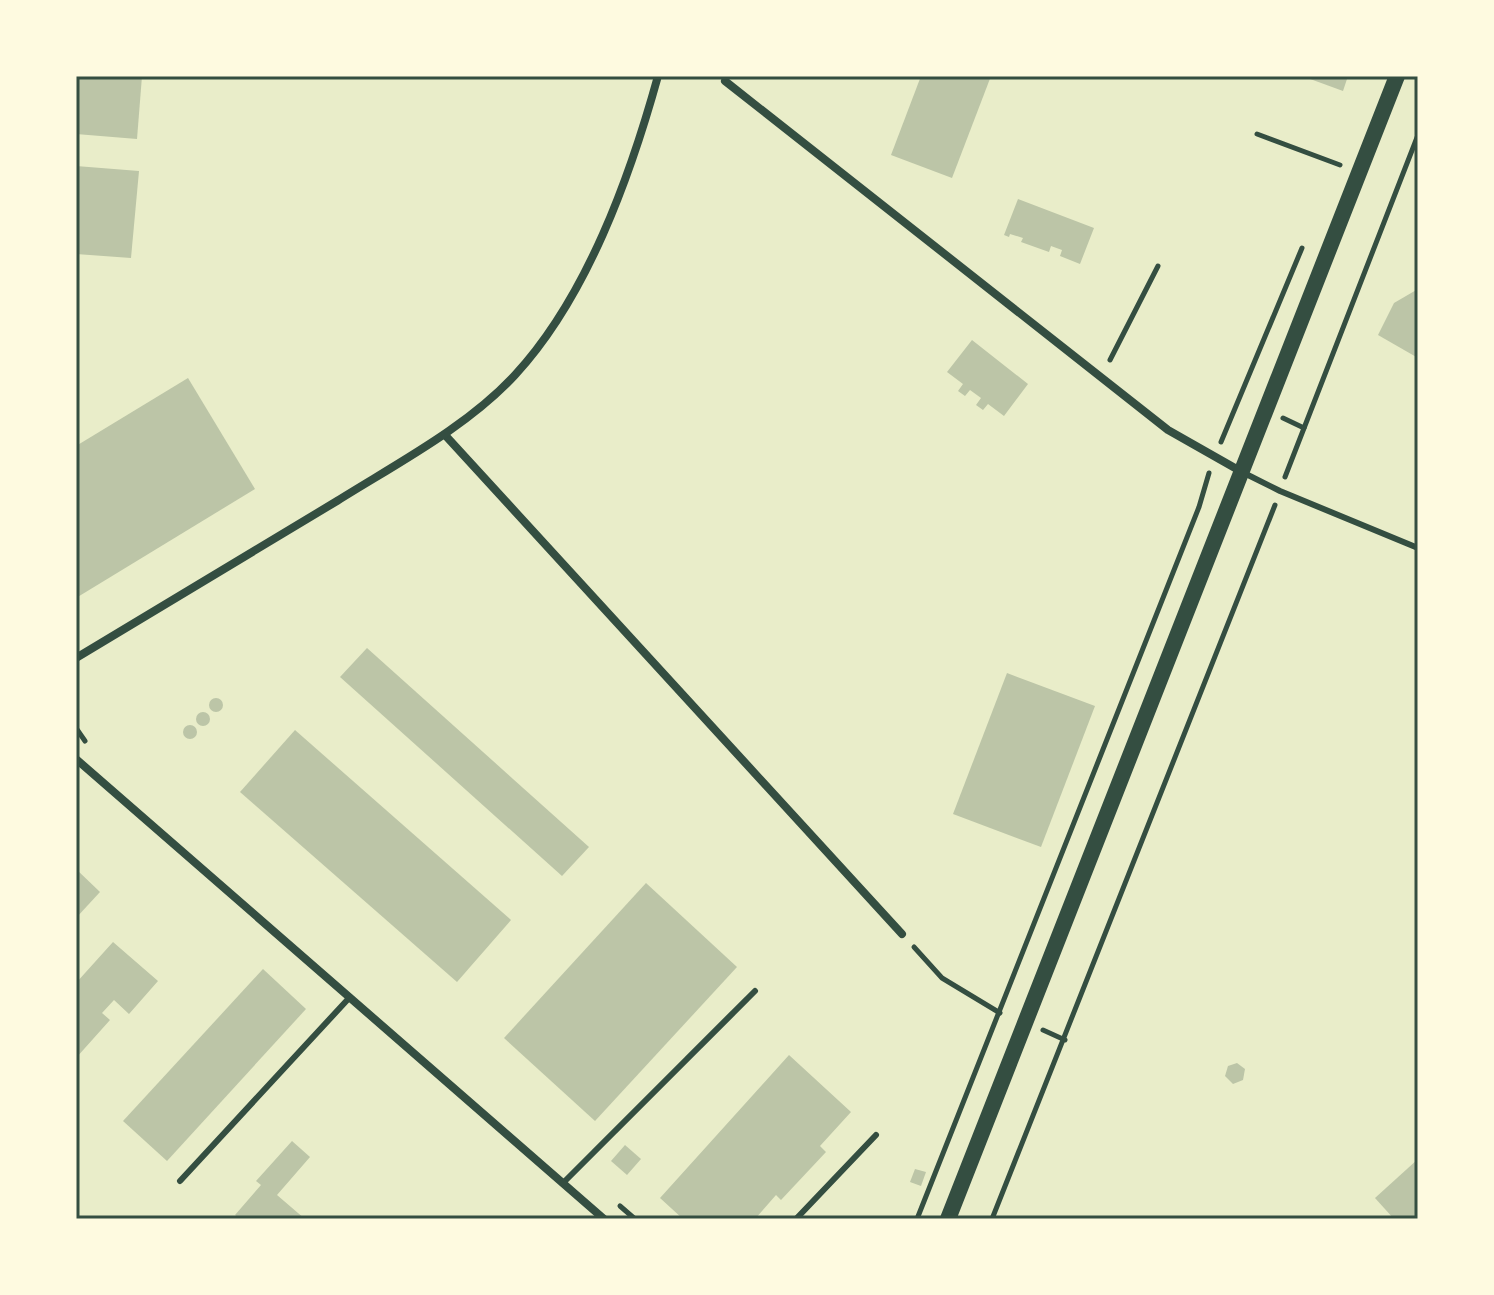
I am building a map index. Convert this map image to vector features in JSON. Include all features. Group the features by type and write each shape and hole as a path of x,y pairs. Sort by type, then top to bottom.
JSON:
{"main road":[{"path":"948,1219 1397,76"}],"street":[{"path":"76,658 445,435 514,376 555,325 583,276 609,219 658,76"},
{"path":"725,81 1100,379 1168,430 1242,472"},
{"path":"445,435 902,934"},
{"path":"76,759 604,1219"}],"lane":[{"path":"1242,472 1418,548"},
{"path":"563,1183 755,991"},
{"path":"180,1181 350,997"},
{"path":"796,1219 876,1135"}],"path":[{"path":"1257,134 1360,172"},
{"path":"992,1219 1065,1040 1418,135"},
{"path":"1330,177 1335,163"},
{"path":"917,1219 1199,507 1214,458 1302,246"},
{"path":"1100,379 1158,266"},
{"path":"902,934 942,978 1000,1013 1065,1040"}],"building":[{"path":"76,76 142,76 137,139 76,134"},
{"path":"921,76 991,76 952,178 891,155"},
{"path":"1302,76 1348,76 1343,91"},
{"path":"76,166 139,171 131,258 76,254"},
{"path":"1018,199 1094,228 1080,264 1060,256 1062,250 1051,246 1049,252 1021,242 1023,238 1004,235"},
{"path":"1418,289 1418,358 1378,335 1394,303"},
{"path":"972,340 1028,384 1004,416 988,404 983,410 976,405 981,398 970,390 965,396 958,391 963,384 947,372"},
{"path":"188,378 255,489 76,598 76,446"},
{"path":"367,648 589,847 562,876 340,677"},
{"path":"1007,673 1095,706 1041,847 953,814"},
{"path":"216,698 223,705 216,712 209,705"},
{"path":"203,712 210,719 203,726 196,719"},
{"path":"190,725 197,732 190,739 183,732"},
{"path":"295,730 511,920 457,982 240,792"},
{"path":"76,869 100,892 76,918"},
{"path":"646,883 737,967 595,1121 504,1038"},
{"path":"113,942 158,981 129,1014 114,1000 102,1013 110,1020 76,1058 76,983"},
{"path":"263,969 306,1009 167,1161 123,1121"},
{"path":"789,1055 851,1112 820,1146 826,1152 781,1200 776,1195 755,1219 683,1219 660,1198"},
{"path":"1237,1063 1245,1069 1243,1080 1233,1084 1225,1076 1228,1066"},
{"path":"292,1141 310,1157 277,1195 305,1219 240,1219 235,1215 261,1185 256,1181"},
{"path":"625,1145 641,1159 627,1175 611,1161"},
{"path":"1418,1159 1418,1219 1394,1219 1375,1198"},
{"path":"915,1169 926,1172 921,1186 910,1182"}]}
